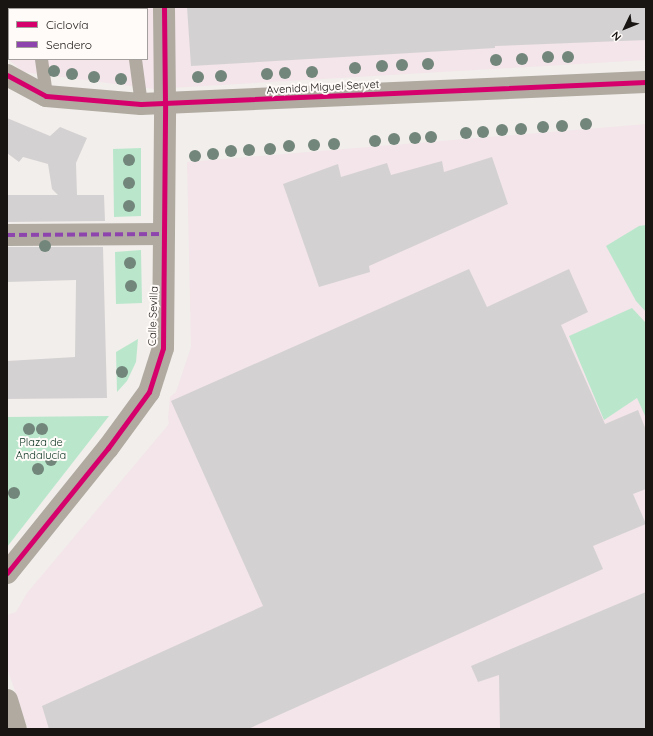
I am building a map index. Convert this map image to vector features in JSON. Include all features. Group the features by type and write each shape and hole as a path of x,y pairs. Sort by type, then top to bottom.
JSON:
{"street":[{"name":"Calle Sevilla","path":"7,573 108,448 148,392 163,348 166,104 164,7"},
{"name":"Avenida Miguel Servet","path":"7,75 46,96 140,104 646,82"},
{"path":"7,235 164,234"},
{"path":"7,700 16,729"}],"lane":[{"path":"41,60 46,96"},
{"path":"135,60 140,104"}],"shaded area":[{"path":"7,7 646,7 646,60 154,89 23,72 9,60 148,60 148,8 8,8 8,59"},
{"path":"646,124 646,729 28,729 7,668 7,615 16,612 27,593 169,424 168,418 170,397 176,392 191,347 187,162"}],"green space":[{"path":"141,148 141,216 114,217 113,149"},
{"path":"646,225 646,312 636,301 606,246 639,226"},
{"path":"141,250 142,303 116,304 115,252"},
{"path":"632,308 646,323 646,418 637,398 604,420 569,336"},
{"path":"138,339 136,362 127,381 117,392 116,352"},
{"name":"Plaza de Andalucía","path":"109,416 7,547 7,417"}],"building":[{"path":"187,7 646,7 646,40 495,46 495,48 191,66"},
{"path":"7,118 50,136 60,127 87,138 76,163 77,195 104,195 105,221 7,222 7,195 58,195 52,189 48,164 23,157 19,162 7,153"},
{"path":"492,157 508,204 369,266 370,272 319,287 283,184 338,164 341,177 387,163 391,175 442,161 444,172"},
{"path":"7,247 103,247 107,398 7,399 7,361 75,357 76,280 7,282"},
{"path":"469,269 487,307 569,269 588,312 561,325 605,424 638,410 646,430 646,489 633,494 646,524 593,546 603,569 248,729 49,729 42,706 263,606 171,401"},
{"path":"646,592 646,729 500,729 499,675 478,682 471,666"}],"marked path":[{"path":"7,235 164,234"}],"cycle path":[{"path":"7,573 108,448 149,392 163,348 165,104 164,7"},
{"path":"7,75 46,96 141,104 646,82"}]}
